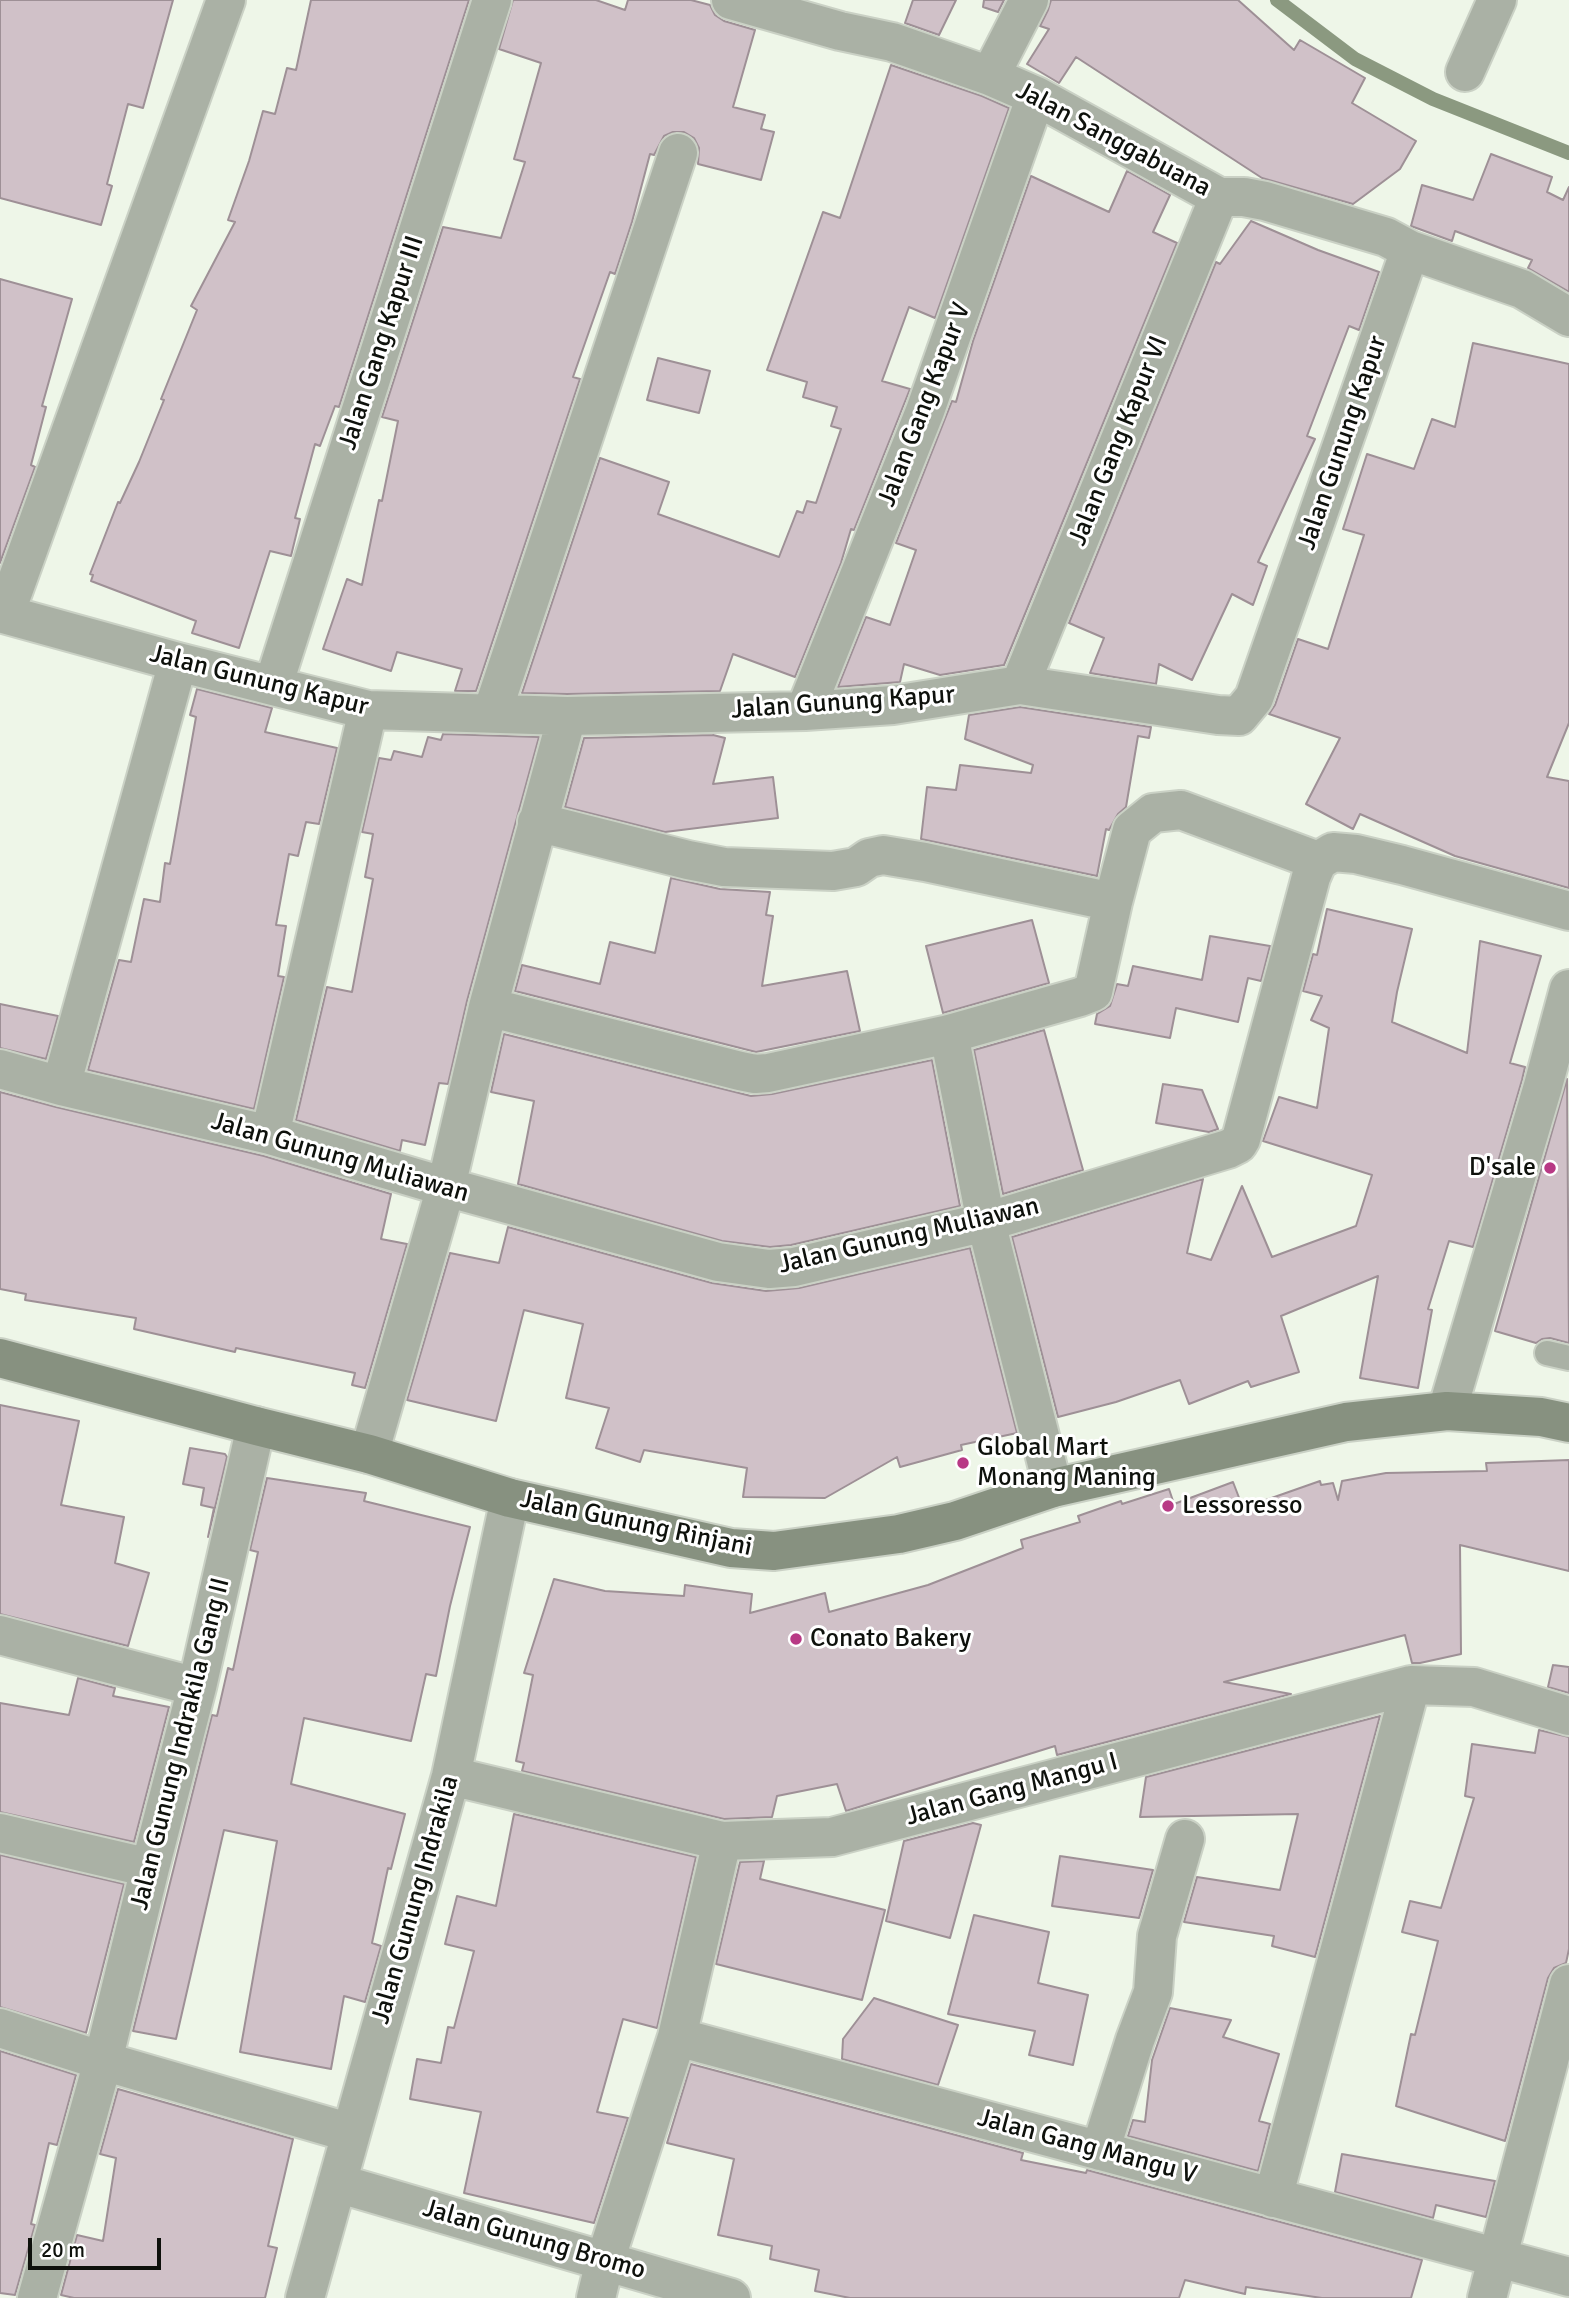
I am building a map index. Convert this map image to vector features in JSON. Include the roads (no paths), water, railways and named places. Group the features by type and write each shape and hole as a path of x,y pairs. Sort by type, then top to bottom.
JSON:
{"street":[{"path":"3,613 226,0"},
{"name":"Jalan Gang Kapur III","path":"273,685 492,0"},
{"name":"Jalan Sanggabuana","path":"731,0 840,31 892,42 990,76 1037,96 1219,197 1244,197 1265,201 1386,237 1410,250 1522,289 1569,317"},
{"path":"990,76 1029,0"},
{"path":"1465,72 1497,0"},
{"name":"Jalan Gang Kapur V","path":"805,710 925,411 1037,96"},
{"path":"492,713 678,153"},
{"name":"Jalan Gang Kapur VI","path":"1020,685 1219,197"},
{"name":"Jalan Gunung Kapur","path":"3,613 178,662 368,710 567,716 805,710 892,705 1020,685 1239,716 1254,698 1410,250"},
{"path":"61,1086 178,662"},
{"path":"270,1135 368,710"},
{"path":"369,1454 446,1188 488,1007 567,716"},
{"path":"488,1007 755,1074 949,1034 1080,997 1093,992 1132,830 1153,813 1181,810 1318,861 1333,852 1356,854 1569,911"},
{"path":"537,822 724,867 833,871 856,867 869,858 883,855 1113,902"},
{"name":"Jalan Gunung Muliawan","path":"0,1069 270,1135 446,1188 718,1262 769,1269 793,1267 986,1222 1228,1149 1238,1143 1311,877 1318,861"},
{"path":"1447,1411 1569,989"},
{"path":"949,1034 986,1222 1054,1488"},
{"name":"Jalan Gunung Rinjani","path":"0,1358 369,1454 510,1498 731,1548 774,1551 899,1534 955,1521 1054,1488 1346,1422 1447,1411 1541,1417 1569,1423"},
{"name":"Jalan Gunung Indrakila Gang II","path":"37,2298 103,2061 197,1688 256,1426"},
{"name":"Jalan Gunung Indrakila","path":"305,2298 451,1776 510,1498"},
{"path":"0,1635 197,1688"},
{"path":"1273,2198 1411,1685"},
{"name":"Jalan Gang Mangu I","path":"451,1776 722,1841 832,1837 1411,1685 1474,1687 1569,1716"},
{"path":"0,1833 150,1868"},
{"path":"1100,2151 1153,1992 1157,1936 1185,1839"},
{"path":"596,2298 605,2261 677,2037 722,1841"},
{"path":"1487,2298 1569,1984"},
{"path":"0,2028 351,2133"},
{"name":"Jalan Gang Mangu V","path":"677,2037 1569,2277"},
{"name":"Jalan Gunung Bromo","path":"337,2183 731,2298"}],"waterway":[{"path":"1277,0 1355,59 1433,99 1569,153"}],"place":[{"name":"D'sale","path":"1550,1168"},
{"name":"Global Mart Monang Maning","path":"963,1463"},
{"name":"Lessoresso","path":"1168,1506"},
{"name":"Conato Bakery","path":"796,1639"}]}
